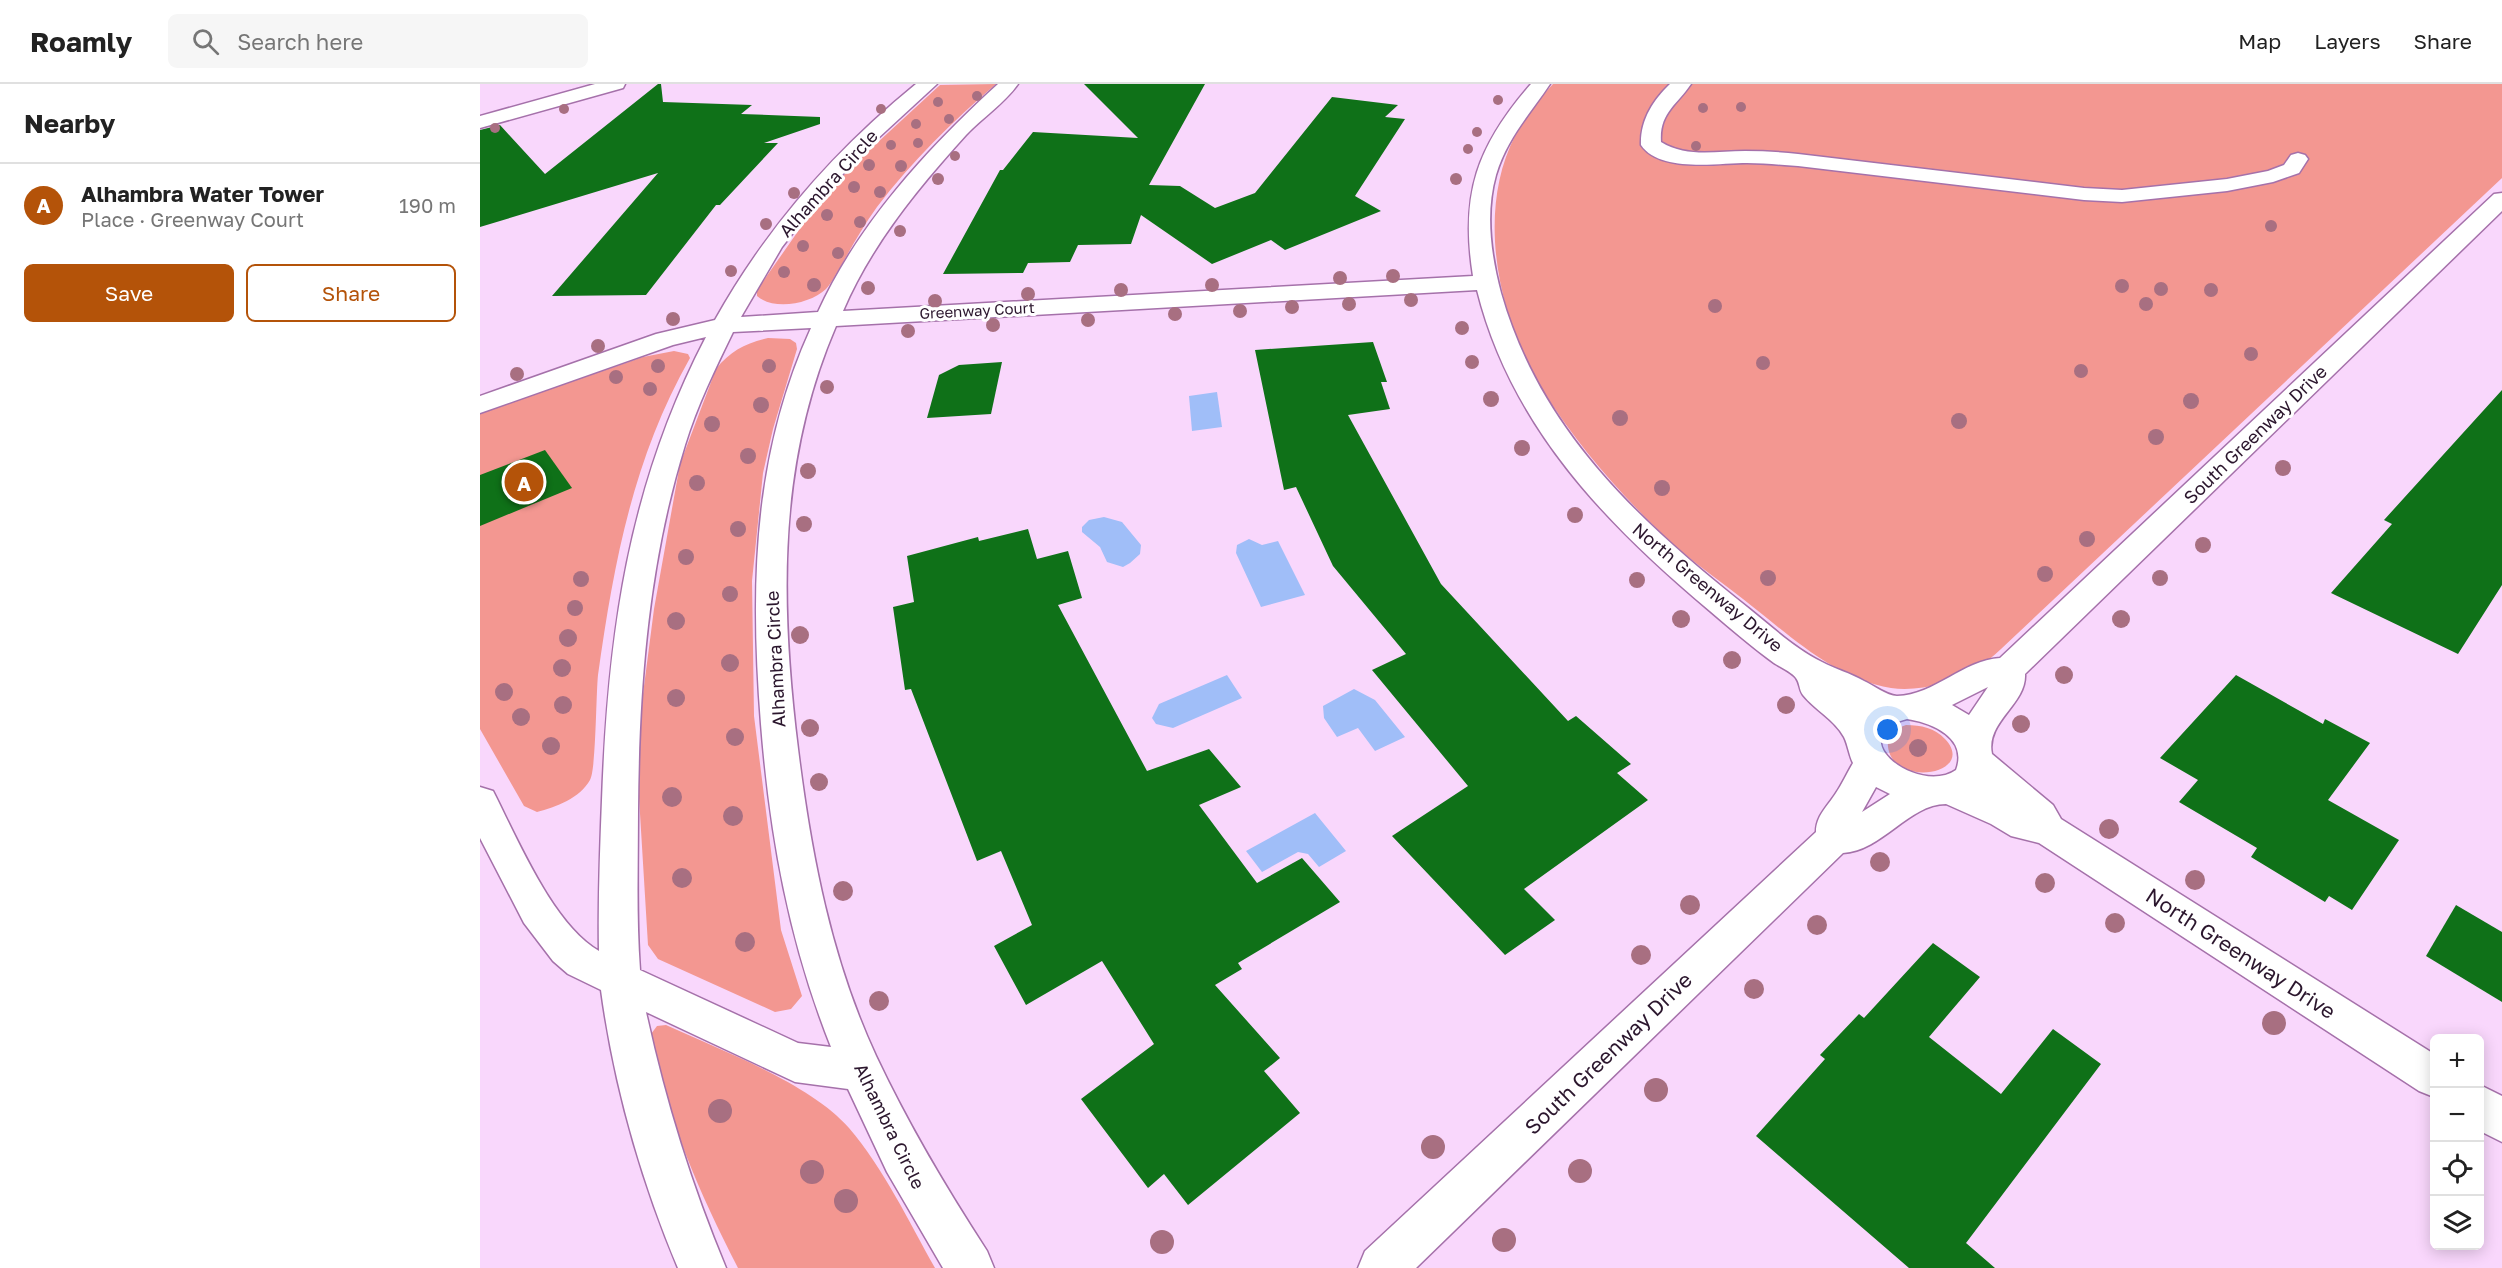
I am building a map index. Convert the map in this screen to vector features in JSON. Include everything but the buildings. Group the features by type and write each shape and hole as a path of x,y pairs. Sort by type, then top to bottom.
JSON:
{"street":[{"path":"480,122 616,84"},
{"name":"Alhambra Circle","path":"702,1268 657,1140 639,1074 620,979 622,738 637,594 652,516 672,444 695,384 764,258 792,219 846,159 928,84"},
{"name":"Alhambra Circle","path":"970,1268 919,1186 889,1131 862,1071 825,970 808,914 796,862 784,781 771,640 773,531 780,466 787,433 804,375 828,318 877,231 912,182 962,126 1010,84"},
{"name":"North Greenway Drive","path":"1541,84 1505,131 1482,189 1480,237 1486,282 1497,322 1519,376 1550,429 1579,466 1634,525 1677,566 1737,616 1810,671 1904,708"},
{"path":"1682,84 1671,91 1658,112 1650,136 1651,145 1661,153 1676,157 1743,156 1801,159 2084,194 2122,196 2239,183 2292,169 2298,159"},
{"name":"South Greenway Drive","path":"1975,753 1985,716 2009,684 2008,670 2502,199"},
{"name":"Greenway Court","path":"480,405 665,339 726,325 1486,282"},
{"path":"1904,708 1942,714 1957,723 1975,753 1968,778 1942,791 1915,791 1882,775 1867,750 1872,719 1968,684 1989,671 2008,670"},
{"name":"North Greenway Drive","path":"1810,671 1815,686 1848,717 1867,750"},
{"name":"South Greenway Drive","path":"1834,838 1834,823 1849,803 1867,750"},
{"name":"North Greenway Drive","path":"1975,753 2040,815 2047,829"},
{"name":"North Greenway Drive","path":"1942,791 1996,810 2024,826 2047,829 2430,1074"},
{"name":"South Greenway Drive","path":"1382,1268 1834,838 1853,837 1902,805 1942,791"},
{"path":"480,801 555,938 568,953 582,962 795,1062 862,1071"},
{"path":"2484,1109 2502,1121"}],"shaded area":[{"path":"996,84 933,142 890,190 867,221 826,289 811,299 792,304 764,301 757,296 757,290 815,207 852,166 940,85"},
{"path":"1553,84 2502,84 2502,178 1989,660 1967,674 1946,682 1901,689 1870,683 1831,665 1794,640 1681,551 1606,476 1557,413 1543,391 1514,332 1504,300 1497,266 1496,199 1503,166 1515,136 1537,102"},
{"path":"768,338 790,339 796,343 797,349 773,429 763,473 752,581 754,716 781,930 802,996 791,1009 775,1012 658,959 648,945 636,748 654,609 680,464 716,369 727,357 739,349"},
{"path":"674,351 688,354 690,358 670,396 654,434 640,473 619,552 598,675 595,747 590,780 574,797 537,812 524,806 480,729 480,413 643,357"},
{"path":"1906,725 1927,728 1941,735 1952,752 1950,762 1941,769 1927,772 1913,771 1899,766 1890,755 1888,738 1898,728"},
{"path":"666,1025 788,1082 812,1096 832,1112 849,1128 873,1160 935,1268 738,1268 698,1183 666,1096 651,1034 657,1026"}],"water":[{"path":"1217,392 1222,427 1192,431 1189,396"},
{"path":"1104,517 1122,522 1141,545 1140,554 1123,567 1107,562 1100,547 1082,532 1082,527 1089,520"},
{"path":"1249,539 1262,545 1278,541 1305,595 1261,607 1236,553 1237,545"},
{"path":"1227,675 1242,698 1173,728 1156,724 1152,718 1159,704"},
{"path":"1354,689 1375,700 1405,737 1375,751 1358,728 1337,737 1324,718 1323,706"},
{"path":"1315,813 1346,851 1319,867 1308,854 1298,852 1262,872 1246,851"}],"place":[{"name":"Alhambra Water Tower","path":"524,482"}]}
